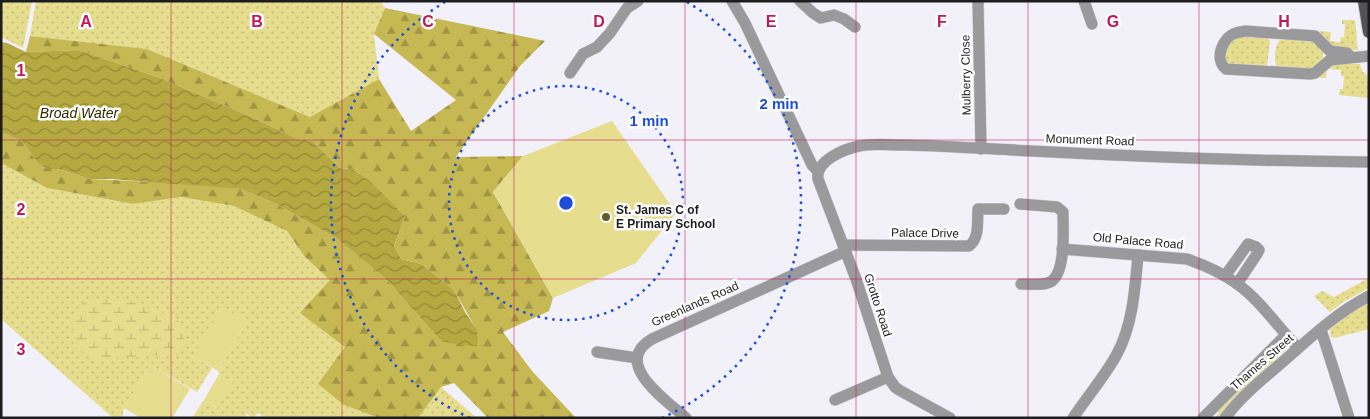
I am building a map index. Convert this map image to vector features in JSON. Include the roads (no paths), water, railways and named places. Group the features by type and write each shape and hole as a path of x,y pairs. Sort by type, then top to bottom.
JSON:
{"main road":[{"path":"1364,1 1369,32"}],"street":[{"path":"570,73 583,54 597,47 610,33 627,8 638,1"},
{"name":"Grotto Road","path":"732,1 745,23 812,165 818,171 818,182 844,248 888,377 899,390 950,418"},
{"path":"800,1 821,18 834,15 855,27"},
{"name":"Mulberry Close","path":"978,1 981,148"},
{"path":"1084,1 1092,24"},
{"path":"1351,56 1345,60 1330,60 1315,74 1226,69 1222,66 1219,58 1222,46 1229,37 1244,31 1315,36 1330,51 1347,53 1351,56 1369,56"},
{"name":"Monument Road","path":"818,171 823,164 834,156 859,146 927,146 1170,157 1369,162"},
{"path":"1020,204 1057,207 1063,212 1062,249 1058,274 1051,282 1021,284"},
{"name":"Palace Drive","path":"844,248 969,246 974,243 976,237 978,208 1004,209"},
{"path":"1225,276 1248,244 1256,247 1259,250 1257,254 1237,284"},
{"name":"Greenlands Road","path":"637,358 641,348 652,339 844,248"},
{"name":"Old Palace Road","path":"1062,249 1187,259 1206,265 1237,284 1256,301 1298,348"},
{"path":"1073,418 1117,355 1123,341 1128,327 1134,293 1138,255"},
{"name":"Thames Street","path":"1225,418 1248,391 1298,348 1341,313 1369,296"},
{"path":"1321,330 1349,418"},
{"name":"Thames Street","path":"1203,418 1286,335"},
{"path":"598,352 637,358 644,378 686,418"},
{"path":"834,400 888,377"}],"water":[{"name":"Broad Water","path":"1,42 26,52 79,50 160,78 298,139 312,141 340,168 353,170 369,180 405,216 394,246 401,259 421,264 454,290 475,327 478,338 477,346 441,341 386,279 336,238 278,205 242,189 90,179 58,169 48,169 38,163 22,141 1,132"}],"place":[{"name":"St. James C of E Primary School","path":"606,217"}]}
